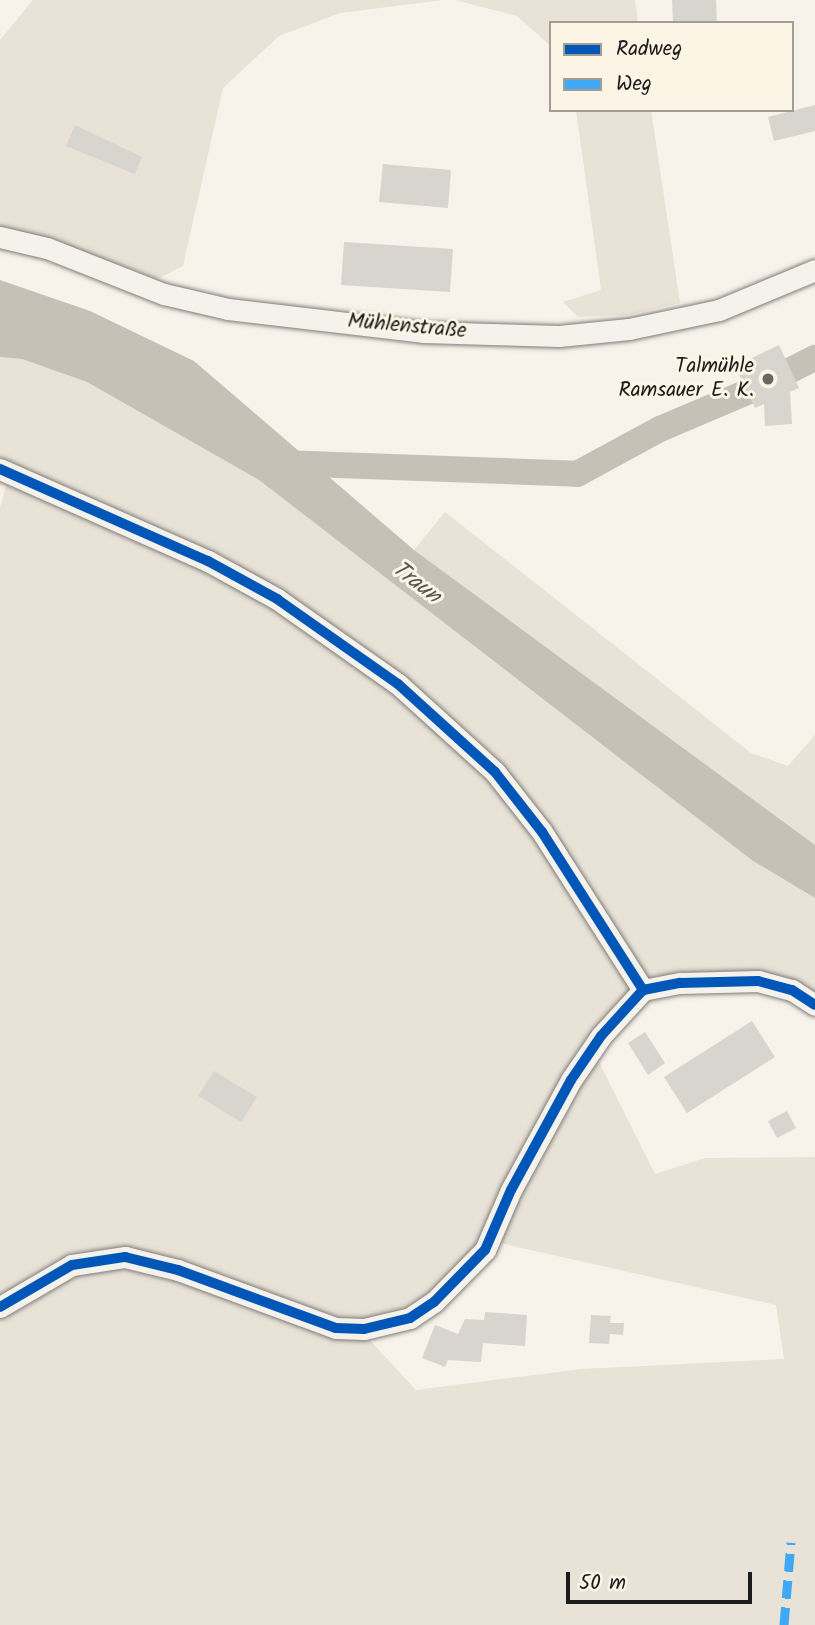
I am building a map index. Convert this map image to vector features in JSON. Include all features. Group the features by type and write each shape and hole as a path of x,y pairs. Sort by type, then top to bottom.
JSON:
{"street":[{"name":"Mühlenstraße","path":"0,237 47,248 164,294 229,309 424,332 559,335 629,329 719,310 815,270"},
{"path":"0,469 208,561 277,599 398,684 495,772 542,832 643,990"},
{"path":"0,1307 72,1265 125,1256 178,1270 336,1328 364,1329 410,1318 434,1302 485,1250 571,1080 601,1036 643,990 680,983 758,981 792,990 815,1005"}],"shaded area":[{"path":"33,0 443,0 340,13 279,36 223,88 183,266 157,279 38,235 0,229 0,40"},
{"path":"455,0 635,0 638,21 549,21 549,44 517,16"},
{"path":"576,112 651,112 680,303 628,315 578,317 563,302 601,290"},
{"path":"0,357 22,359 87,382 259,480 753,861 815,898 815,994 796,981 759,972 647,979 550,826 367,651 0,462"},
{"path":"7,482 216,573 358,663 459,746 538,835 636,989 480,1246 431,1298 382,1320 337,1322 125,1251 0,1301 0,508"},
{"path":"445,512 751,753 788,766 815,735 815,845 414,550"},
{"path":"595,1054 655,1174 705,1158 815,1157 815,1625 0,1625 0,1314 49,1282 124,1262 364,1334 416,1390 582,1369 784,1359 776,1305 495,1242"}],"water":[{"name":"Traun","path":"0,280 90,311 194,361 414,550 815,845 815,898 753,861 259,480 87,382 22,359 0,357"}],"building":[{"path":"672,0 716,0 717,21 673,21"},
{"path":"815,105 815,131 774,141 768,117"},
{"path":"75,125 142,157 135,174 66,146"},
{"path":"383,164 451,170 448,208 379,202"},
{"path":"344,242 453,249 450,292 341,285"},
{"name":"Talmühle Ramsauer E. K.","path":"779,345 799,388 790,392 792,424 765,426 764,404 755,408 735,366"},
{"path":"752,1021 775,1057 687,1113 664,1077"},
{"path":"645,1032 665,1063 648,1075 628,1043"},
{"path":"214,1071 257,1097 241,1122 198,1096"},
{"path":"787,1111 796,1128 777,1138 768,1121"},
{"path":"485,1312 527,1315 525,1346 483,1343 481,1362 448,1360 445,1367 422,1358 435,1325 458,1334 465,1319 484,1320"},
{"path":"591,1315 611,1316 610,1323 624,1323 623,1335 610,1334 609,1344 589,1343"}],"waterway":[{"path":"791,370 815,358"},
{"path":"282,463 577,474 660,429 747,392"}],"marked path":[{"path":"784,1625 791,1542"}],"cycle path":[{"path":"0,469 208,561 277,599 398,684 495,772 542,832 643,990"},
{"path":"0,1307 72,1265 125,1257 178,1270 336,1328 364,1329 410,1318 434,1302 485,1250 511,1190 571,1080 601,1036 643,990 680,983 758,981 792,990 815,1005"}],"place":[{"name":"Talmühle Ramsauer E. K.","path":"768,379"}]}
